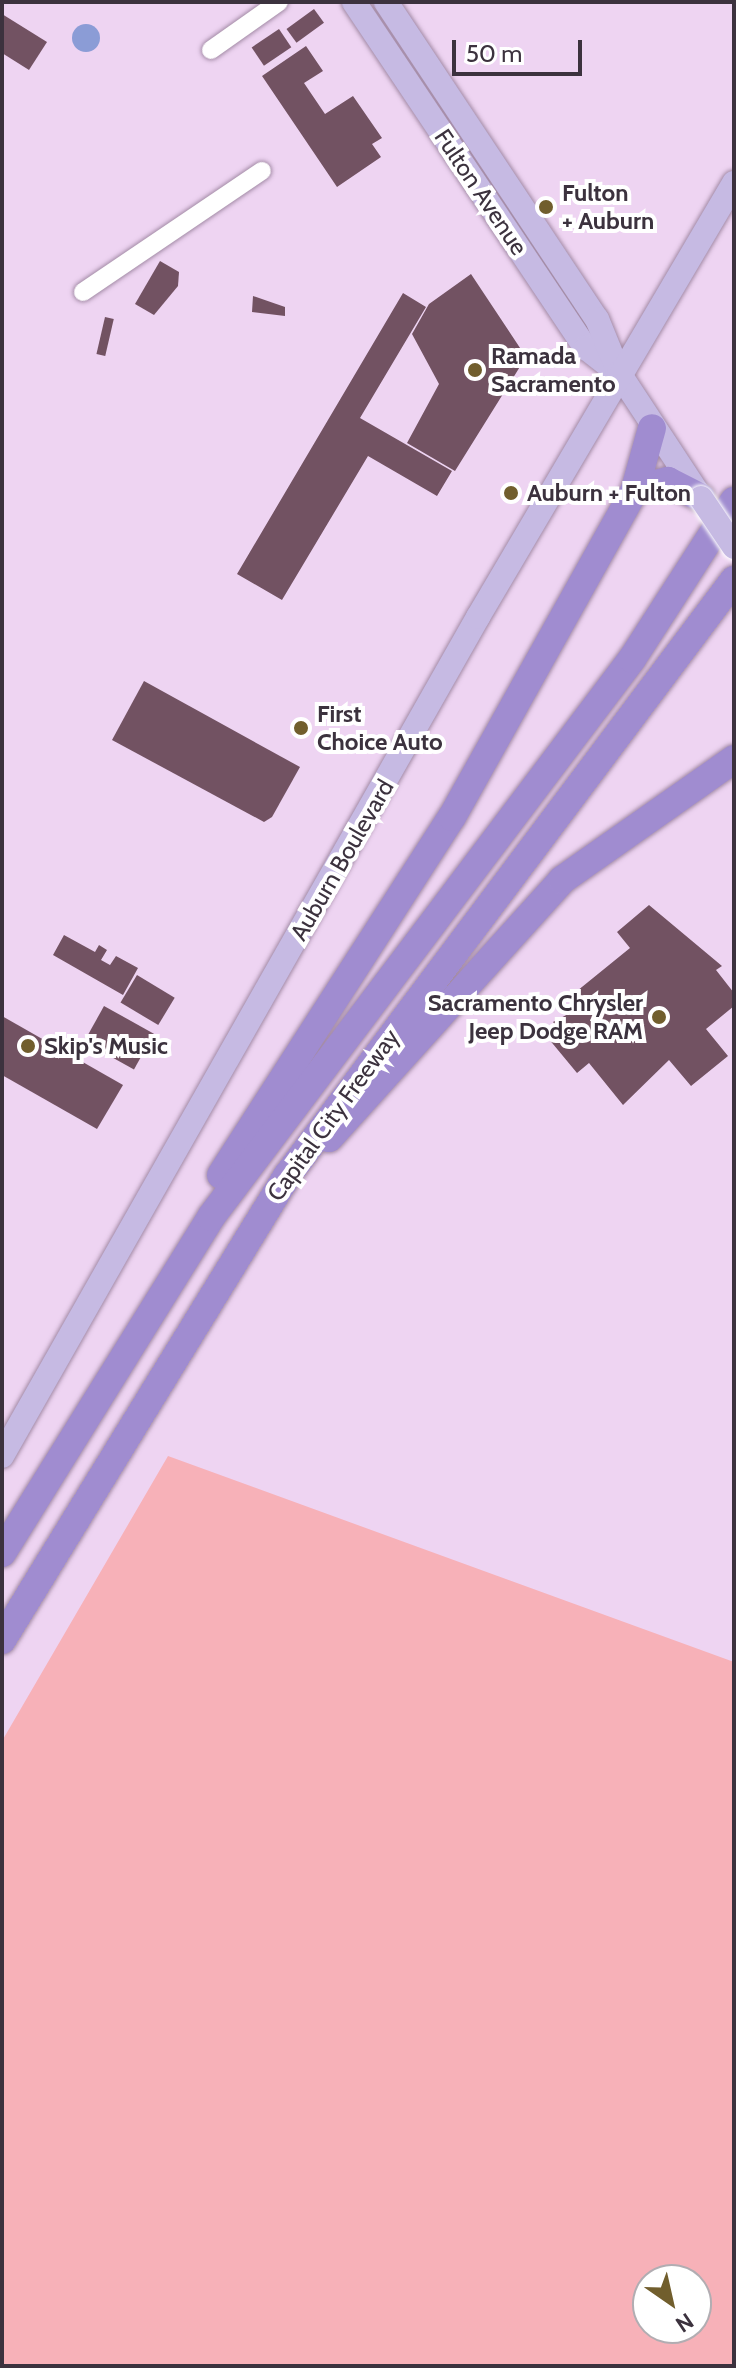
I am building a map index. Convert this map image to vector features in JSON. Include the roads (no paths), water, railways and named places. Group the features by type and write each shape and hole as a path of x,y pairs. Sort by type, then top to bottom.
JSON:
{"highway":[{"path":"95,1394 265,1098 452,817 635,489 652,428"},
{"path":"635,489 668,481 701,498"},
{"name":"Capital City Freeway","path":"2,1553 95,1394 211,1217 632,659 734,501"},
{"name":"Capital City Freeway","path":"2,1640 287,1176 734,580"},
{"path":"287,1176 362,1108 562,880 734,759"}],"main road":[{"name":"Fulton Avenue","path":"354,2 586,348 619,373"},
{"name":"Fulton Avenue","path":"386,2 597,319 619,373 652,428 734,547"},
{"name":"Auburn Boulevard","path":"2,1456 619,373 734,183"}],"street":[{"path":"211,50 279,2"},
{"path":"83,292 262,171"}],"water":[{"path":"86,24 96,28 100,38 96,48 86,52 76,48 72,38 76,28"}],"place":[{"name":"Fulton + Auburn","path":"546,207"},
{"name":"Ramada Sacramento","path":"475,370"},
{"name":"Auburn + Fulton","path":"511,493"},
{"name":"First Choice Auto","path":"301,728"},
{"name":"Sacramento Chrysler Jeep Dodge RAM","path":"659,1017"},
{"name":"Skip's Music","path":"28,1046"}]}
